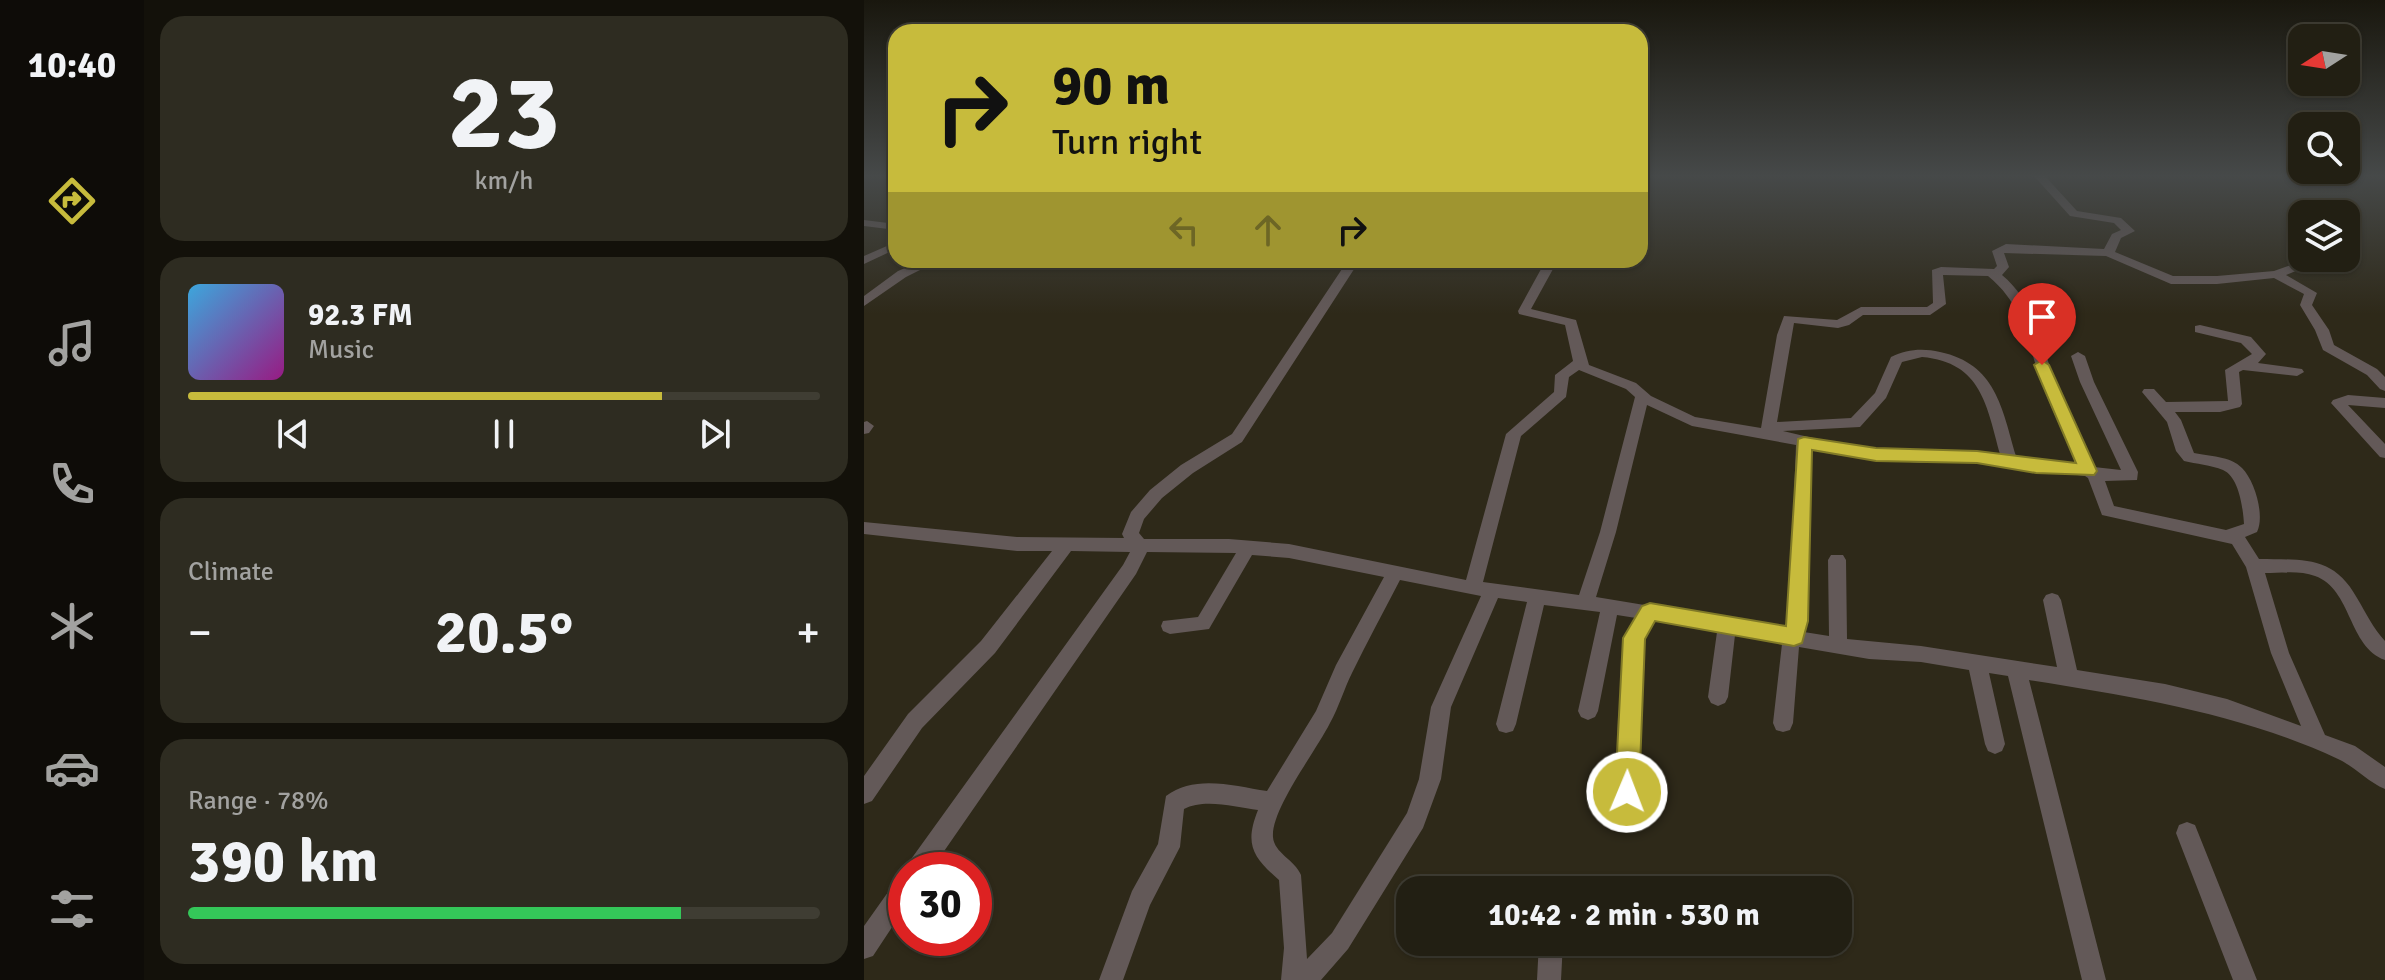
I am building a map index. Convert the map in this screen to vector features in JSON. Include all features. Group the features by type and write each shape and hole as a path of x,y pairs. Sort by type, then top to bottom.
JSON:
{"street":[{"path":"2108,253 2116,236 2129,229 2119,222"},
{"path":"864,223 888,226"},
{"path":"864,260 888,249"},
{"path":"1768,430 1781,346 1789,319 1833,325 1845,322 1861,311 1930,311 1940,304 1936,273 2002,271 2000,249 2108,253 2171,280 2217,280 2276,274 2288,270"},
{"path":"866,299 916,268"},
{"path":"1141,546 1130,534 1137,516 1172,480 1237,438 1349,268"},
{"path":"1548,268 1524,311 1571,323 1580,363 1592,372 1631,386 1642,396 1692,421 1768,430 1855,423 1881,395 1896,360 1915,353 1940,355 1962,361 1981,377 1989,392 2010,461"},
{"path":"1991,273 2010,288 2029,318 2052,392 2108,511 2231,535 2244,544 2254,566 2280,653 2318,742"},
{"path":"2276,274 2311,293 2306,305 2322,330 2328,347 2372,372 2385,386"},
{"path":"2162,407 2235,404 2231,374 2236,366 2256,359 2259,354 2253,345 2233,335 2200,329"},
{"path":"1768,430 1804,443 1876,455 1977,457 2131,476 2078,356"},
{"path":"1304,980 1340,941 1415,820 1430,779 1441,707 1482,590 1514,434 1561,394 1562,375 1580,363"},
{"path":"2236,366 2297,372"},
{"path":"2149,392 2177,425 2184,451 2189,457 2226,465 2240,476 2253,522 2251,528 2231,535"},
{"path":"1585,603 1608,532 1642,396"},
{"path":"2385,403 2348,400 2338,403 2385,453"},
{"path":"1783,723 1788,653 1798,621 1804,443"},
{"path":"864,528 1065,547 1248,547 1312,555 1482,590 1650,612 1892,653 1921,654 2199,700 2348,753 2385,779"},
{"path":"930,852 1130,569 1141,546"},
{"path":"864,794 915,721 988,647 1065,547"},
{"path":"1170,626 1203,624 1248,547"},
{"path":"1837,560 1838,645"},
{"path":"2254,566 2315,569 2331,576 2371,637 2385,652"},
{"path":"1293,980 1296,948 1290,875 1269,856 1262,844 1262,828 1272,802 1323,717 1394,574"},
{"path":"1506,724 1537,597"},
{"path":"2052,600 2069,679"},
{"path":"1588,711 1610,606"},
{"path":"1616,812 1627,792 1634,638 1650,612"},
{"path":"1718,697 1727,624"},
{"path":"1978,665 1995,744"},
{"path":"2017,672 2094,980"},
{"path":"1111,980 1140,899 1169,847 1174,804 1178,798 1191,793 1272,802"},
{"path":"2187,833 2245,980"},
{"path":"864,947 888,912"},
{"path":"1549,980 1550,956"}],"route":[{"path":"1627,792 1628,717 1635,664 1634,638 1635,631 1650,612 1794,637 1798,621 1804,443 1876,455 1977,457 2036,467 2088,471 2042,365"}]}
